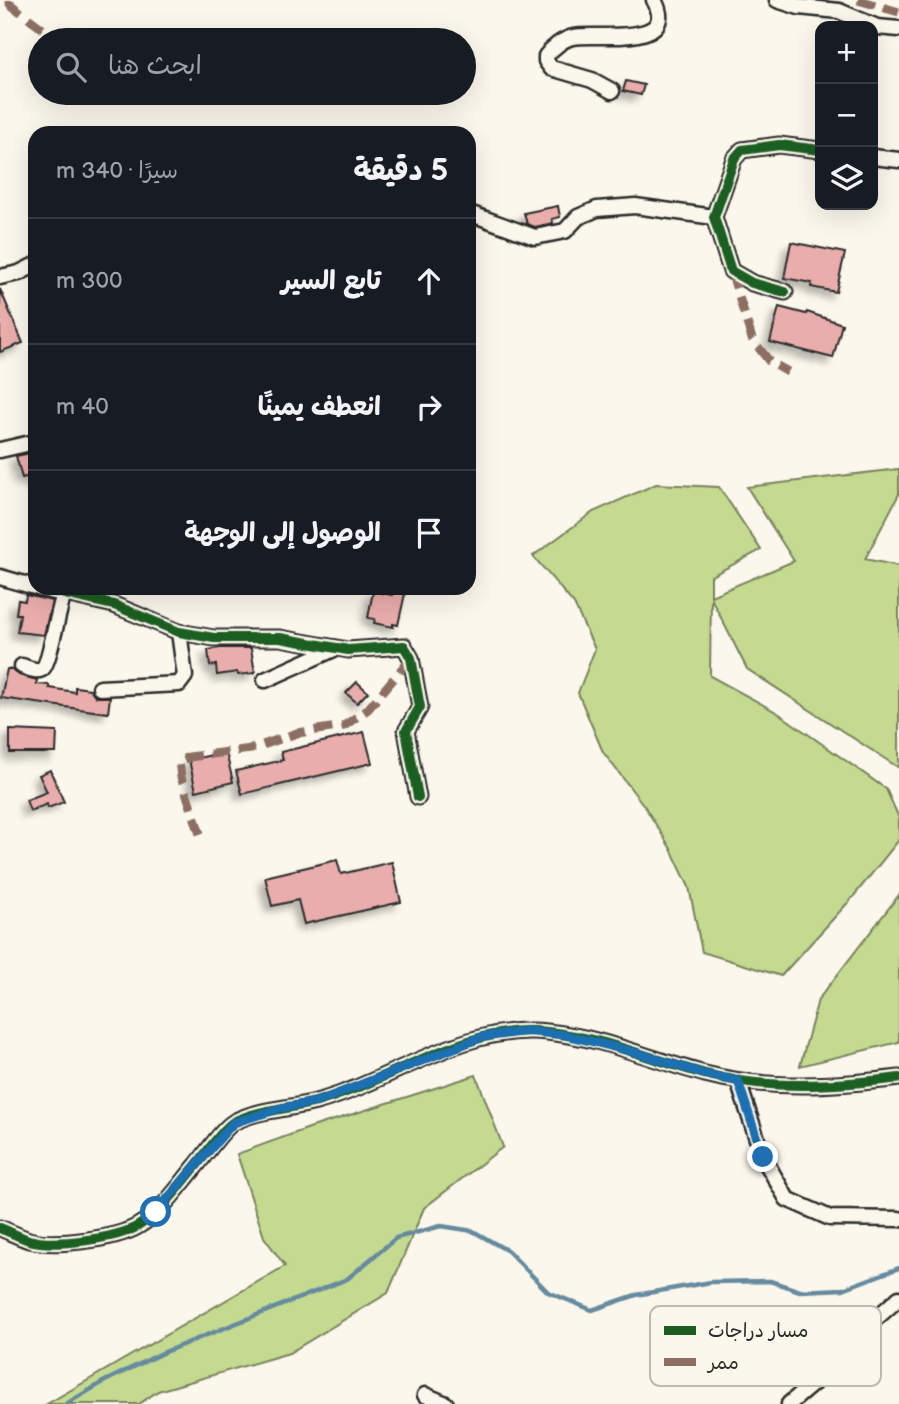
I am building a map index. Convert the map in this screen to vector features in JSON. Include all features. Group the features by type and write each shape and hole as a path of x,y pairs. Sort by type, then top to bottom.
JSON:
{"street":[{"path":"612,91 582,77 551,68 546,56 564,41 575,36 624,37 648,30 659,20 660,12 654,0"},
{"path":"777,0 799,7 839,11 877,27 899,29"},
{"path":"786,292 752,283 731,271 714,218 734,159 742,150 779,145 815,149"},
{"path":"878,158 899,160"},
{"path":"476,216 535,237 565,231 578,217 597,209 635,206 714,218"},
{"path":"0,277 28,268"},
{"path":"0,450 28,444"},
{"path":"0,577 28,585"},
{"path":"22,666 38,670 44,668 64,595"},
{"path":"69,595 114,605 179,632 215,638 280,638 348,650 404,646 411,657 420,707 406,731 418,797"},
{"path":"100,688 179,684 185,676 179,632"},
{"path":"265,680 336,648"},
{"path":"0,1228 32,1241 85,1241 125,1232 138,1226 165,1203 233,1123 281,1108 317,1102 482,1037 526,1031 566,1035 738,1081 866,1082 899,1078"},
{"path":"738,1081 763,1157 787,1199 830,1218 899,1219"},
{"path":"881,1314 899,1298"},
{"path":"789,1404 810,1386"},
{"path":"425,1395 446,1404"}],"green space":[{"path":"899,469 899,494 865,559 899,566 899,768 747,669 711,598 710,676 778,713 886,789 899,818 899,840 853,897 781,976 702,952 689,887 671,849 645,807 603,752 578,693 595,649 574,604 533,556 593,512 656,484 719,487 761,550 711,576 711,596 794,561 747,487"},
{"path":"899,895 899,1042 800,1066 818,1000"},
{"path":"476,1075 503,1147 424,1208 388,1293 289,1353 158,1391 139,1404 47,1404 285,1266 264,1237 237,1154"}],"building":[{"path":"626,81 644,85 641,95 623,91"},
{"path":"558,206 560,217 552,219 553,223 535,227 527,224 524,213"},
{"path":"791,242 845,253 836,292 811,287 812,283 784,278"},
{"path":"0,289 23,343 0,352"},
{"path":"779,307 806,314 807,312 842,324 833,358 770,342"},
{"path":"28,453 28,476 22,478 16,456"},
{"path":"26,595 52,601 44,635 17,632 20,614 16,614 18,600 25,601"},
{"path":"372,595 405,595 398,625 393,624 393,627 374,623 375,619 368,618"},
{"path":"251,648 255,673 217,675 216,665 210,666 208,650"},
{"path":"7,669 37,680 37,684 49,685 49,688 75,692 75,687 90,689 96,697 110,697 108,713 1,698"},
{"path":"357,682 368,692 357,703 346,693"},
{"path":"10,730 57,732 56,753 10,753"},
{"path":"364,732 372,763 242,794 236,771 283,760 281,752"},
{"path":"226,752 233,782 196,791 189,760"},
{"path":"50,770 64,802 48,808 47,804 30,811 26,800 47,792 39,775"},
{"path":"337,860 341,874 392,862 401,902 304,924 298,900 272,906 265,877"}],"waterway":[{"path":"66,1404 162,1353 347,1279 396,1238 441,1226 473,1231 508,1251 548,1292 592,1310 636,1295 711,1282 770,1281 800,1291 843,1289 899,1268"}],"marked path":[{"path":"10,0 10,4 41,28"},
{"path":"858,0 899,12"},
{"path":"731,271 752,339 769,361 788,372"},
{"path":"200,834 181,777 179,761 189,757 251,749 297,733 344,726 368,709 411,658"}],"cycle path":[{"path":"785,292 752,283 731,271 714,217 734,159 742,150 779,145 815,149"},
{"path":"70,595 114,605 179,632 214,638 280,638 348,650 404,646 411,658 420,707 406,731 418,797"},
{"path":"0,1228 29,1240 53,1243 100,1238 128,1231 147,1220 162,1206 234,1122 254,1114 316,1102 345,1093 429,1056 487,1036 516,1032 567,1035 607,1044 705,1074 752,1082 801,1085 899,1078"}],"route":[{"path":"156,1212 233,1123 281,1108 317,1102 462,1043 482,1037 526,1031 547,1031 588,1039 704,1074 738,1081 763,1157"}]}
